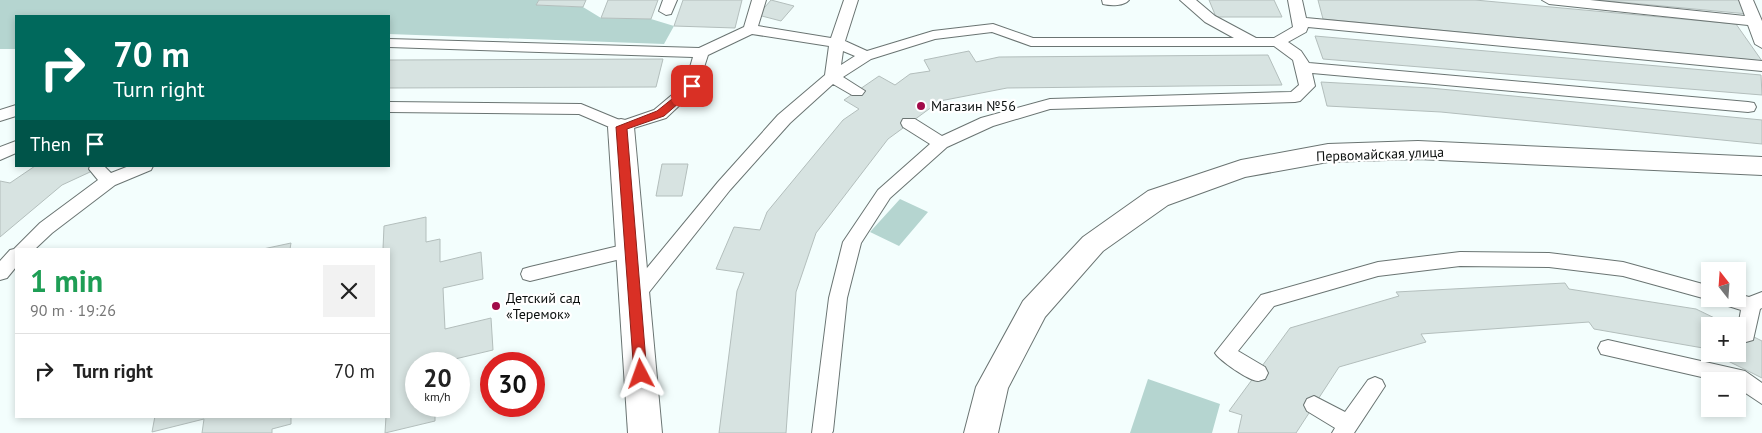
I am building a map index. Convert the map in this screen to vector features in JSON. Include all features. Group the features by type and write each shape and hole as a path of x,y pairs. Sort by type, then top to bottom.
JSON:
{"street":[{"path":"622,127 646,433"},
{"name":"Первомайская улица","path":"981,433 992,387 1034,309 1093,244 1158,198 1241,169 1328,153 1418,150 1762,166"}],"lane":[{"path":"750,29 759,0"},
{"path":"832,77 837,42 851,0"},
{"path":"1187,0 1210,19 1253,41"},
{"path":"1277,42 1301,29 1295,0"},
{"path":"1549,0 1755,21"},
{"path":"1746,0 1762,44"},
{"path":"1300,22 1762,66"},
{"path":"635,296 724,186 784,119 832,77 866,56 933,34 993,28 1031,42 1277,42 1297,54 1303,67 1307,86 1295,97 1050,104 987,122 941,143 884,194 852,242 838,298 822,431"},
{"path":"390,43 664,50 701,53 750,29 837,42 866,56"},
{"path":"390,107 582,109 622,127 660,114 692,86 701,53"},
{"path":"1303,67 1748,107"},
{"path":"832,77 857,91"},
{"path":"0,116 15,110"},
{"path":"909,123 941,143"},
{"path":"0,154 15,147"},
{"path":"24,248 103,175 140,167"},
{"path":"530,274 631,250"},
{"path":"0,273 15,256"},
{"path":"1258,373 1225,353 1268,300 1378,269 1460,259 1549,260 1623,270 1701,292"},
{"path":"1746,334 1757,302"},
{"path":"1608,348 1739,372 1762,395"},
{"path":"1314,405 1346,429 1375,386"}],"green space":[{"path":"0,0 539,0 536,5 583,7 601,18 651,19 674,26 664,44 390,34 390,15 15,15 15,49 0,49"},
{"path":"900,199 928,212 899,246 870,232"},
{"path":"1148,379 1220,404 1212,433 1130,433"}],"building":[{"path":"539,0 586,0 583,7 536,5"},
{"path":"608,0 658,0 651,19 601,18"},
{"path":"683,0 742,0 735,28 674,26"},
{"path":"771,0 794,6 781,21 758,15"},
{"path":"1209,0 1274,0 1282,17 1216,17"},
{"path":"1318,0 1475,0 1736,24 1762,61 1323,19"},
{"path":"1598,0 1740,0 1748,14"},
{"path":"1315,36 1761,75 1762,95 1323,59"},
{"path":"969,51 976,62 999,57 1268,55 1282,85 1007,88 940,101 888,139 816,233 796,292 786,433 719,433 737,291 744,273 716,269 734,227 760,230 767,212 843,120 859,109 844,100 879,76 895,85 910,74 930,71 924,60"},
{"path":"663,59 656,87 390,88 390,60"},
{"path":"1321,82 1430,88 1762,120 1762,144 1441,112 1327,106"},
{"path":"662,164 688,164 682,196 656,196"},
{"path":"34,167 101,167 62,185 0,237 0,181 10,183"},
{"path":"426,217 426,242 440,239 440,262 481,252 483,279 443,288 445,329 491,318 493,350 470,355 470,352 405,352 405,417 435,417 435,421 385,433 386,418 390,418 390,248 383,248 384,226"},
{"path":"291,243 290,248 268,248"},
{"path":"1565,283 1569,289 1696,309 1712,317 1701,317 1701,348 1594,329 1589,322 1421,334 1426,342 1339,367 1296,433 1238,433 1242,415 1229,411 1290,328 1399,296 1396,292"},
{"path":"1746,333 1762,341 1762,378 1730,362 1746,362"},
{"path":"155,418 291,418 291,424 272,429 272,433 202,433 204,419 152,432"}],"place":[{"name":"Магазин №56","path":"921,106"},
{"name":"Детский сад «Теремок»","path":"496,306"}],"route":[{"path":"641,374 622,127 660,114 692,86"}]}
